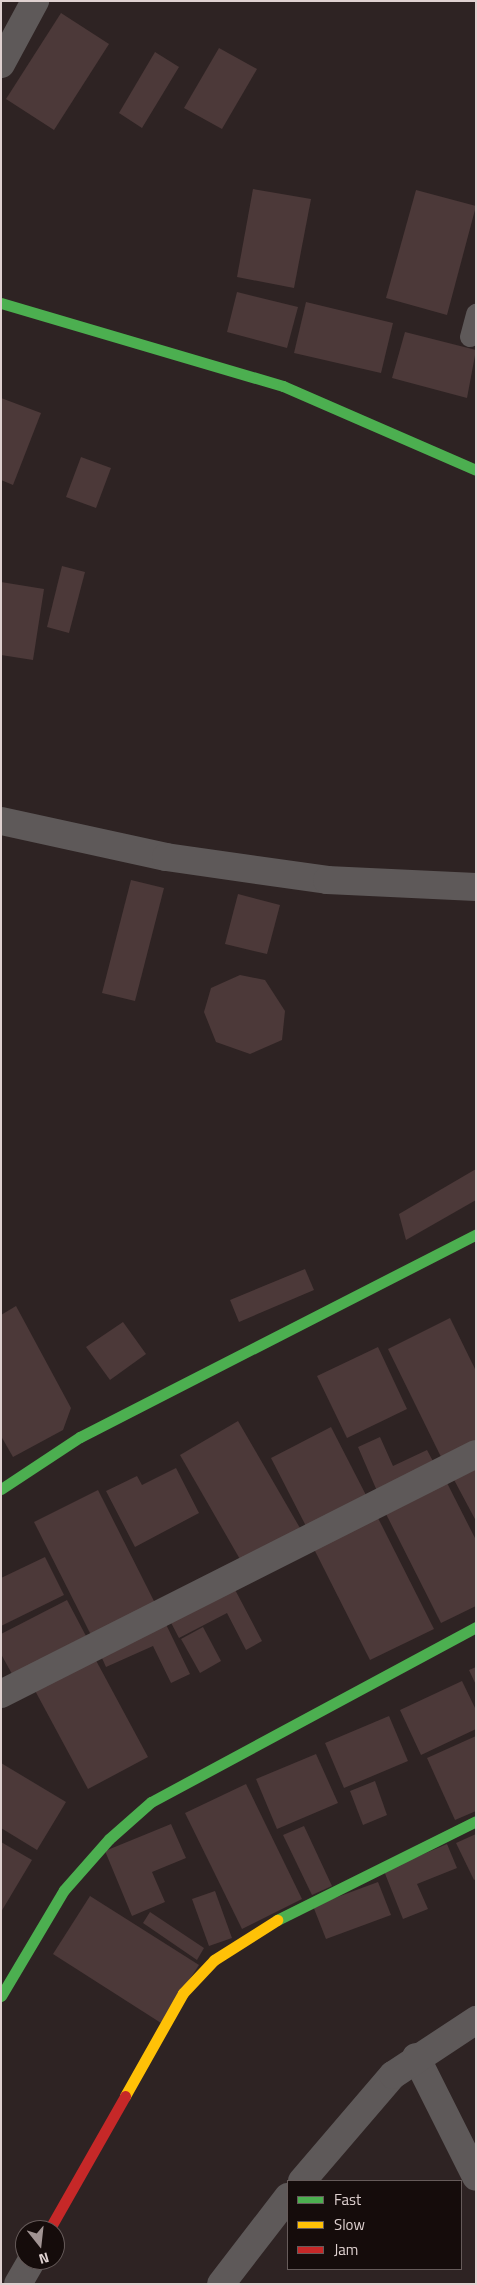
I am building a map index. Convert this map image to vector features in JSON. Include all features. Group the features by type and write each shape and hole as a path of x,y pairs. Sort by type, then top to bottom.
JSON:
{"street":[{"path":"1,64 35,1"},
{"path":"1,303 283,386 476,470"},
{"path":"1,821 166,857 327,880 476,887"},
{"path":"1,1489 80,1437 476,1234"},
{"path":"1,1694 476,1454"},
{"path":"1,1996 64,1890 108,1839 151,1802 476,1627"},
{"path":"55,2220 183,1993 214,1960 257,1930 476,1821"},
{"path":"303,2180 393,2074 416,2057 476,2020"},
{"path":"416,2057 476,2177"},
{"path":"221,2284 287,2198"},
{"path":"18,2284 26,2270"}],"lane":[{"path":"470,337 476,314"}],"building":[{"path":"61,13 109,44 54,130 6,99"},
{"path":"219,48 257,69 222,129 184,108"},
{"path":"155,52 179,67 142,128 119,113"},
{"path":"253,189 311,199 294,288 237,277"},
{"path":"416,190 476,206 447,315 386,298"},
{"path":"237,292 298,307 287,348 227,332"},
{"path":"306,302 393,323 381,373 294,353"},
{"path":"405,332 476,350 467,398 392,378"},
{"path":"1,398 41,413 13,485 1,480"},
{"path":"81,457 111,468 96,508 66,497"},
{"path":"62,566 85,572 69,633 47,627"},
{"path":"1,582 44,589 33,660 1,655"},
{"path":"131,880 164,888 135,1001 102,993"},
{"path":"238,894 280,905 267,954 225,944"},
{"path":"240,975 265,980 285,1011 282,1040 250,1054 216,1042 204,1012 211,988"},
{"path":"476,1169 476,1200 406,1240 399,1214"},
{"path":"305,1269 314,1290 239,1322 230,1300"},
{"path":"16,1306 71,1408 63,1430 13,1457 1,1436 1,1315"},
{"path":"450,1318 476,1371 476,1445 443,1461 388,1349"},
{"path":"123,1322 146,1354 110,1380 86,1347"},
{"path":"378,1347 407,1409 347,1438 317,1376"},
{"path":"238,1421 300,1528 241,1561 180,1455"},
{"path":"331,1427 368,1499 308,1530 271,1458"},
{"path":"380,1437 393,1466 427,1450 435,1465 377,1491 358,1447"},
{"path":"476,1464 476,1521 452,1476"},
{"path":"176,1468 199,1513 135,1547 106,1491 137,1476 142,1485"},
{"path":"445,1479 476,1540 476,1606 441,1623 384,1510"},
{"path":"98,1490 156,1605 92,1637 34,1522"},
{"path":"377,1516 434,1629 370,1660 313,1547"},
{"path":"45,1557 64,1595 1,1626 1,1578"},
{"path":"231,1582 262,1641 246,1650 227,1613 179,1638 167,1615"},
{"path":"67,1600 86,1636 12,1674 1,1654 1,1634"},
{"path":"162,1616 190,1674 171,1683 153,1646 106,1667 97,1647"},
{"path":"203,1627 221,1661 200,1673 181,1639"},
{"path":"92,1653 148,1757 88,1789 32,1685"},
{"path":"476,1667 476,1685 469,1670"},
{"path":"462,1681 476,1710 476,1729 421,1755 400,1710"},
{"path":"389,1716 408,1761 344,1788 325,1743"},
{"path":"476,1736 476,1811 455,1820 427,1758"},
{"path":"316,1754 338,1803 277,1829 256,1779"},
{"path":"1,1763 66,1802 37,1850 1,1828"},
{"path":"375,1781 387,1815 363,1825 350,1791"},
{"path":"246,1784 302,1899 242,1929 185,1813"},
{"path":"171,1824 186,1858 152,1872 165,1902 132,1916 105,1851"},
{"path":"304,1826 332,1886 312,1895 283,1835"},
{"path":"476,1834 476,1879 474,1880 456,1843"},
{"path":"1,1842 32,1860 1,1912"},
{"path":"447,1844 457,1868 417,1884 428,1909 403,1919 384,1871"},
{"path":"378,1882 391,1915 326,1939 313,1906"},
{"path":"215,1891 232,1938 209,1946 192,1899"},
{"path":"90,1896 199,1965 161,2023 53,1954"},
{"path":"150,1912 204,1948 197,1960 143,1923"}],"traffic: fast":[{"path":"1,303 283,386 476,470"},
{"path":"1,1489 80,1437 476,1234"},
{"path":"1,1996 64,1890 109,1839 151,1802 476,1627"},
{"path":"277,1920 476,1821"}],"traffic: slow":[{"path":"125,2096 183,1993 214,1960 277,1920"}],"traffic: jam":[{"path":"55,2220 125,2096"}]}
